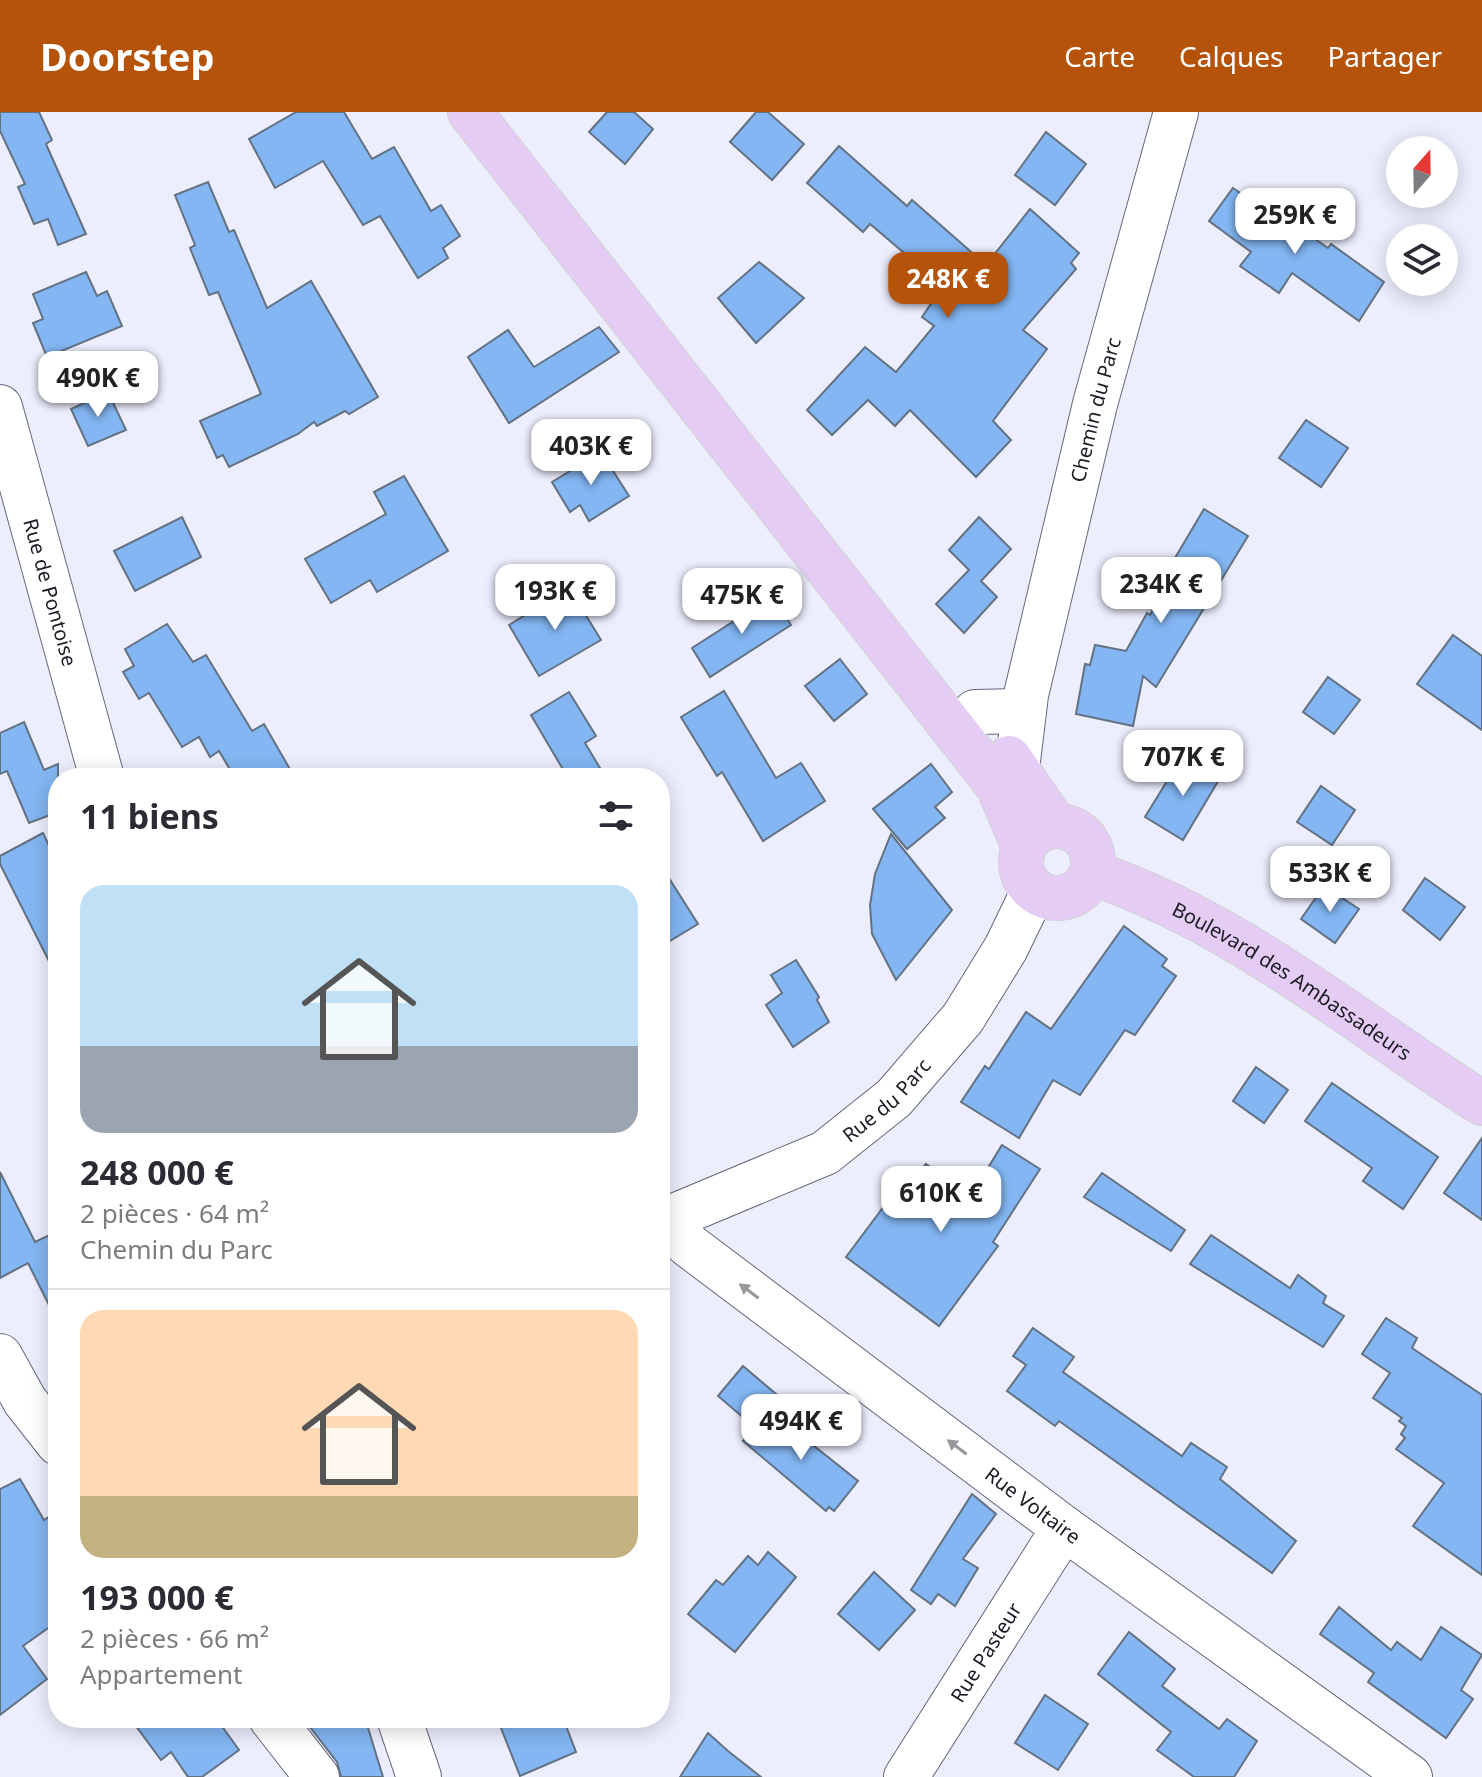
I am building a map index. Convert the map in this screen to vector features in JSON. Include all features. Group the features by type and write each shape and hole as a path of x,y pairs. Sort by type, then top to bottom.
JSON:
{"main road":[{"path":"470,112 1039,836"},
{"path":"499,112 1017,769 1039,836 1022,871 1034,890 1045,896 1068,897 1087,884 1092,873 1092,850 1086,840 1067,827 1039,836"},
{"name":"Boulevard des Ambassadeurs","path":"1092,873 1193,916 1299,978 1482,1103"}],"street":[{"name":"Chemin du Parc","path":"1017,769 1024,711 1095,404 1176,112"},
{"name":"Rue de Pontoise","path":"0,407 99,768"},
{"path":"975,712 1024,711"},
{"name":"Rue du Parc","path":"670,1218 825,1153 894,1098 963,1018 1006,948 1034,890"},
{"name":"Rue Voltaire","path":"670,1225 687,1244 1064,1528 1410,1777"},
{"path":"0,1356 28,1404 48,1430"},
{"name":"Rue Pasteur","path":"906,1777 1064,1528"},
{"path":"279,1728 317,1777"},
{"path":"402,1728 419,1777"}],"building":[{"path":"0,112 39,112 52,140 46,144 86,234 58,245 48,219 34,224 18,187 25,184 0,131"},
{"path":"296,112 344,112 372,159 394,147 431,211 441,205 460,236 443,248 448,258 418,278 380,216 363,225 323,161 275,188 249,139"},
{"path":"607,112 634,112 653,129 625,164 589,132"},
{"path":"756,112 768,112 804,144 772,180 730,142"},
{"path":"1046,132 1086,164 1055,205 1015,175"},
{"path":"839,146 907,206 912,200 986,265 1030,209 1079,253 1071,263 1076,269 1023,330 1047,349 993,421 1011,440 976,477 910,410 895,426 868,400 832,435 807,410 865,347 896,372 934,326 922,317 943,286 870,224 863,232 807,183"},
{"path":"208,182 229,232 234,230 267,308 311,281 378,397 349,414 345,411 317,426 314,422 298,434 229,467 223,455 217,458 200,421 261,394 218,292 209,295 190,248 195,245 175,195"},
{"path":"1233,188 1275,217 1278,213 1328,248 1331,244 1384,282 1359,321 1292,273 1279,293 1240,266 1251,252 1209,221"},
{"path":"759,262 804,298 756,343 718,298"},
{"path":"86,272 97,296 107,291 122,326 47,357 33,323 43,319 33,294"},
{"path":"599,327 619,352 509,423 468,357 508,330 534,367"},
{"path":"108,392 126,430 88,446 71,409"},
{"path":"1306,420 1348,448 1321,487 1279,458"},
{"path":"601,452 629,496 589,521 580,505 570,512 552,482"},
{"path":"404,476 448,551 377,592 370,580 331,603 305,559 386,514 374,492"},
{"path":"1204,509 1248,536 1156,687 1143,676 1133,726 1076,714 1085,664 1090,665 1095,645 1126,651 1180,561 1175,558"},
{"path":"182,517 201,557 135,591 114,551"},
{"path":"979,517 1011,549 981,581 997,597 964,633 936,604 969,570 949,550"},
{"path":"569,588 601,640 539,676 509,625"},
{"path":"773,596 791,625 710,677 692,648"},
{"path":"167,624 193,662 206,655 252,731 264,724 289,768 229,768 219,751 210,757 199,737 182,747 149,693 139,699 123,672 134,666 125,649"},
{"path":"1453,635 1482,656 1482,730 1417,684"},
{"path":"840,659 867,694 834,721 805,686"},
{"path":"1328,677 1360,700 1334,734 1303,712"},
{"path":"724,691 776,778 801,763 825,801 763,841 722,772 717,776 681,717"},
{"path":"569,692 596,736 585,743 600,768 562,768 531,715"},
{"path":"24,722 44,770 48,768 48,816 29,823 7,771 0,774 0,733"},
{"path":"1183,755 1220,778 1183,840 1145,817"},
{"path":"931,764 952,792 935,807 945,818 907,849 873,809"},
{"path":"1321,786 1355,810 1332,845 1297,822"},
{"path":"43,833 48,844 48,959 0,864 0,856"},
{"path":"891,834 952,910 896,980 872,934 870,905 875,874"},
{"path":"1425,878 1465,907 1440,940 1403,910"},
{"path":"670,880 698,924 670,941"},
{"path":"1324,886 1359,909 1335,943 1301,919"},
{"path":"1124,926 1167,959 1162,966 1176,976 1135,1035 1125,1030 1080,1095 1053,1080 1019,1138 961,1102 985,1066 989,1069 1026,1012 1051,1029"},
{"path":"796,960 819,997 817,1000 829,1022 793,1047 766,1005 782,993 771,975"},
{"path":"1256,1067 1288,1090 1264,1123 1233,1101"},
{"path":"1332,1083 1438,1157 1403,1209 1363,1181 1372,1168 1305,1121"},
{"path":"1482,1138 1482,1220 1444,1193"},
{"path":"1002,1145 1040,1169 993,1242 998,1246 939,1326 846,1257 902,1182 908,1186 926,1164 970,1197"},
{"path":"0,1172 35,1242 48,1236 48,1303 28,1263 0,1278"},
{"path":"1102,1173 1185,1230 1171,1251 1084,1197"},
{"path":"1211,1235 1290,1288 1298,1275 1326,1296 1323,1303 1344,1316 1323,1347 1190,1264"},
{"path":"1386,1318 1417,1338 1412,1348 1482,1395 1482,1575 1413,1526 1444,1483 1396,1449 1405,1438 1401,1434 1406,1426 1399,1421 1402,1418 1373,1398 1390,1373 1362,1354"},
{"path":"1033,1328 1074,1357 1063,1372 1182,1456 1191,1443 1227,1467 1220,1479 1296,1541 1272,1573 1059,1421 1055,1426 1007,1391 1026,1365 1013,1356"},
{"path":"743,1366 776,1394 752,1425 718,1396"},
{"path":"769,1410 858,1481 834,1511 829,1507 826,1511 743,1441"},
{"path":"20,1479 44,1520 48,1517 48,1628 23,1646 47,1679 0,1715 0,1489"},
{"path":"972,1494 996,1514 963,1559 978,1568 955,1606 938,1594 931,1604 911,1590"},
{"path":"768,1552 796,1577 735,1652 688,1614 716,1580 723,1585 748,1556 758,1565"},
{"path":"874,1572 915,1610 879,1650 838,1614"},
{"path":"1339,1607 1391,1650 1397,1642 1421,1660 1441,1627 1482,1655 1461,1690 1473,1699 1446,1738 1368,1682 1374,1673 1320,1634"},
{"path":"1129,1632 1175,1669 1162,1686 1219,1729 1227,1719 1257,1741 1234,1777 1194,1777 1157,1750 1171,1732 1098,1674"},
{"path":"1045,1695 1088,1724 1058,1770 1015,1743"},
{"path":"137,1728 223,1728 239,1750 202,1777 188,1777 171,1752 161,1760"},
{"path":"311,1728 368,1728 383,1777 341,1777 337,1762"},
{"path":"501,1728 567,1728 576,1752 520,1776"},
{"path":"708,1733 728,1751 761,1777 680,1777"}]}
